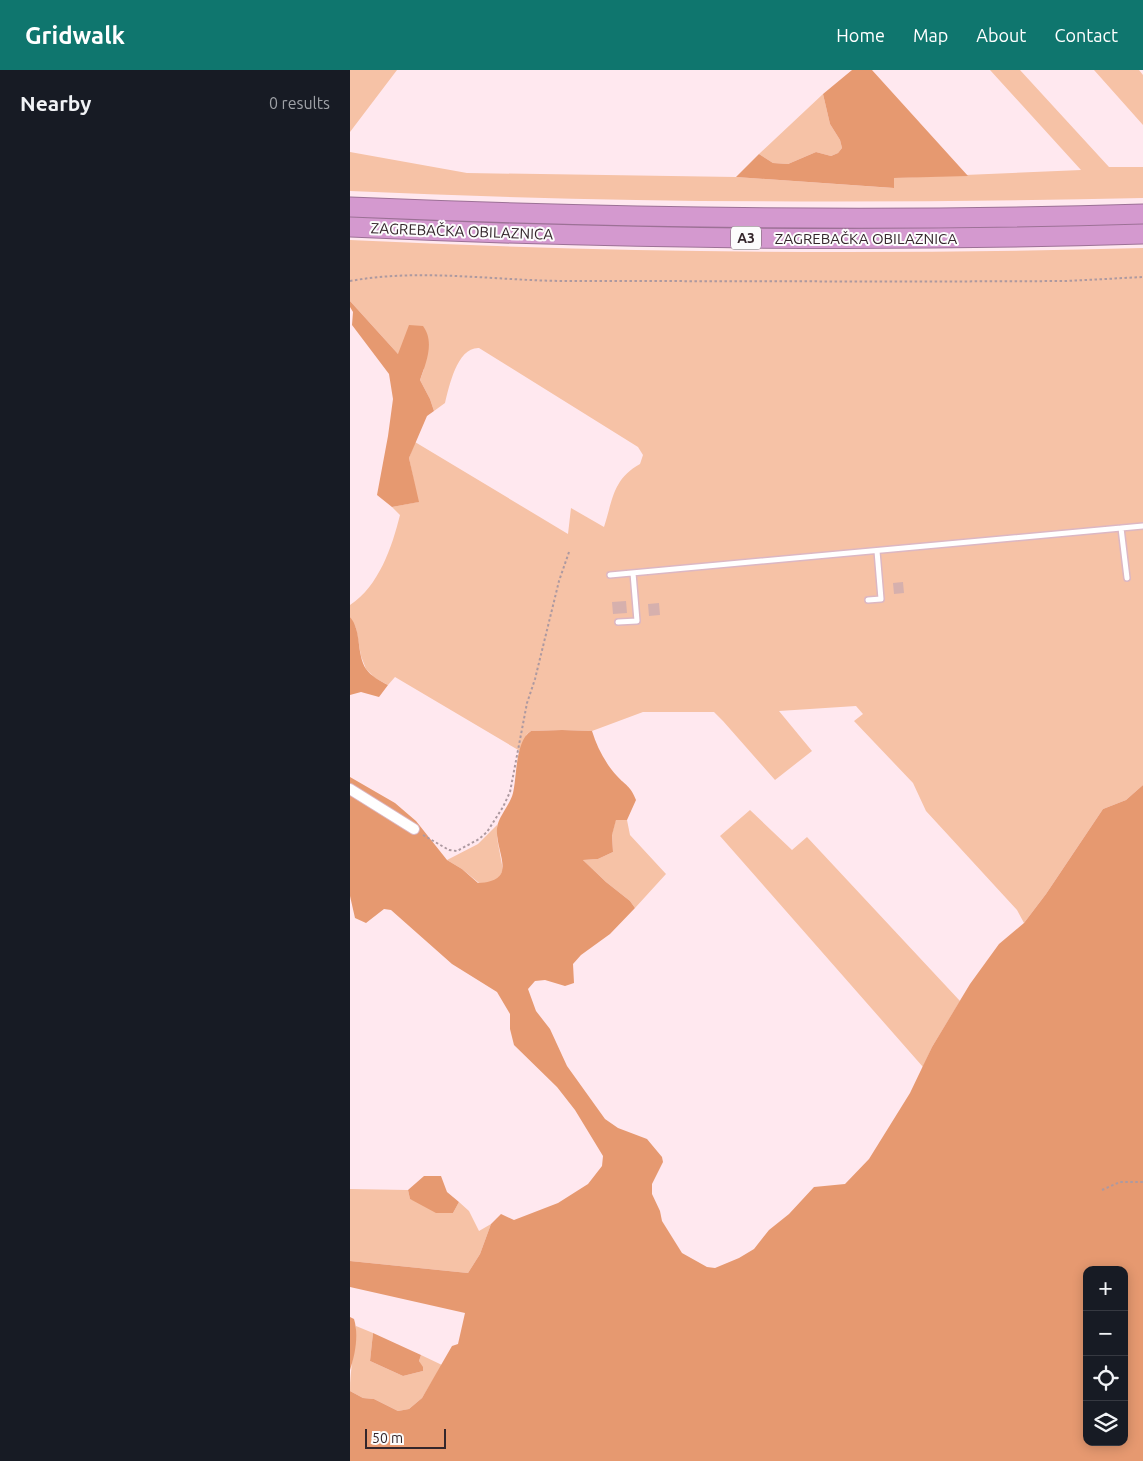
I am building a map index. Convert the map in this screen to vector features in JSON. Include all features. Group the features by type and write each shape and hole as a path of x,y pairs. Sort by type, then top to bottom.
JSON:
{"highway":[{"name":"ZAGREBAČKA OBILAZNICA","path":"350,207 486,213 860,219 1143,214"},
{"name":"ZAGREBAČKA OBILAZNICA","path":"350,227 484,233 686,238 892,239 1143,234"}],"street":[{"path":"350,789 414,829"}],"lane":[{"path":"610,576 1143,526"},
{"path":"1122,528 1127,578"},
{"path":"868,600 881,599 877,551"},
{"path":"618,622 637,620 633,573"}],"path":[{"path":"350,281 372,277 408,275 582,281 1067,281 1143,277"},
{"path":"414,829 449,850 457,852 487,832 503,807 510,792 527,704 536,679 559,581 569,552"},
{"path":"1102,1190 1120,1182 1143,1182"}],"shaded area":[{"path":"350,70 397,70 350,132"},
{"path":"852,70 872,70 968,176 894,178 894,188 736,177 759,154 773,163 788,164 816,152 831,156 838,153 842,148 840,140 830,124 823,94"},
{"path":"990,70 1020,70 1109,167 1143,167 1143,198 845,202 548,198 350,191 350,152 467,173 736,177 893,188 894,178 1081,170"},
{"path":"1094,70 1139,70 1143,75 1143,125"},
{"path":"823,94 830,124 840,140 842,148 838,153 831,156 816,152 788,164 773,163 759,154"},
{"path":"350,240 548,248 746,252 945,252 1143,248 1143,785 1126,800 1103,809 1046,894 1024,923 1017,910 926,811 913,783 854,721 863,714 856,706 779,711 812,751 775,780 714,712 643,712 592,731 531,731 527,734 520,751 395,677 388,685 375,678 366,669 361,656 356,628 350,617 350,605 369,587 383,565 400,515 392,507 418,502 409,458 415,442 568,534 571,508 604,527 619,483 624,476 640,464 643,455 638,447 479,348 471,349 460,361 455,369 445,403 434,411 420,380 424,369 398,354 350,301"},
{"path":"350,301 398,354 409,325 423,326 427,332 428,353 420,380 434,411 427,416 409,458 419,502 392,507 377,495 393,399 389,374 352,325 353,312 350,307"},
{"path":"350,617 356,629 361,656 366,669 373,676 388,685 379,697 361,692 350,695"},
{"path":"531,731 592,731 599,749 609,766 632,791 636,800 627,820 616,820 612,835 613,852 598,859 583,860 630,901 635,908 610,934 581,955 573,964 574,983 565,986 545,980 535,981 528,989 536,1011 550,1029 567,1066 605,1119 618,1128 647,1139 662,1157 663,1162 652,1184 652,1194 660,1211 662,1221 682,1253 707,1267 715,1268 739,1258 754,1249 769,1230 789,1214 814,1187 845,1184 869,1159 910,1093 932,1047 970,984 999,944 1024,923 1046,894 1103,809 1126,800 1143,785 1143,1461 350,1461 350,1391 363,1398 374,1399 398,1411 409,1409 422,1398 452,1346 458,1344 465,1313 350,1287 350,1261 468,1273 480,1254 491,1224 501,1214 514,1220 558,1203 588,1184 602,1166 603,1156 575,1110 557,1087 514,1045 510,1029 510,1014 497,992 452,964 391,910 384,909 366,923 355,918 350,896 350,777 395,803 416,821 447,860 462,869 478,883 491,881 498,877 502,871 497,828 513,793 519,751 526,736"},
{"path":"750,810 792,850 807,837 960,1001 932,1047 923,1067 720,836"},
{"path":"616,819 627,820 630,835 666,874 635,908 630,901 583,860 598,859 613,852 612,834"},
{"path":"497,825 497,838 503,870 499,878 492,883 479,883 447,860 478,844"},
{"path":"424,1176 441,1176 447,1192 459,1202 453,1213 436,1213 410,1199 408,1190"},
{"path":"350,1189 408,1190 410,1199 453,1213 459,1202 469,1211 479,1231 491,1224 480,1254 468,1273 350,1261"},
{"path":"350,1317 354,1319 356,1338 350,1370"},
{"path":"356,1326 373,1333 370,1361 403,1376 423,1371 419,1361 421,1355 442,1365 422,1398 409,1409 398,1411 374,1399 363,1398 350,1391"},
{"path":"373,1333 421,1355 419,1361 423,1371 403,1376 370,1361"}],"building":[{"path":"903,582 904,593 894,594 893,583"},
{"path":"626,601 627,613 613,614 612,602"},
{"path":"659,603 660,615 649,616 648,604"}]}
